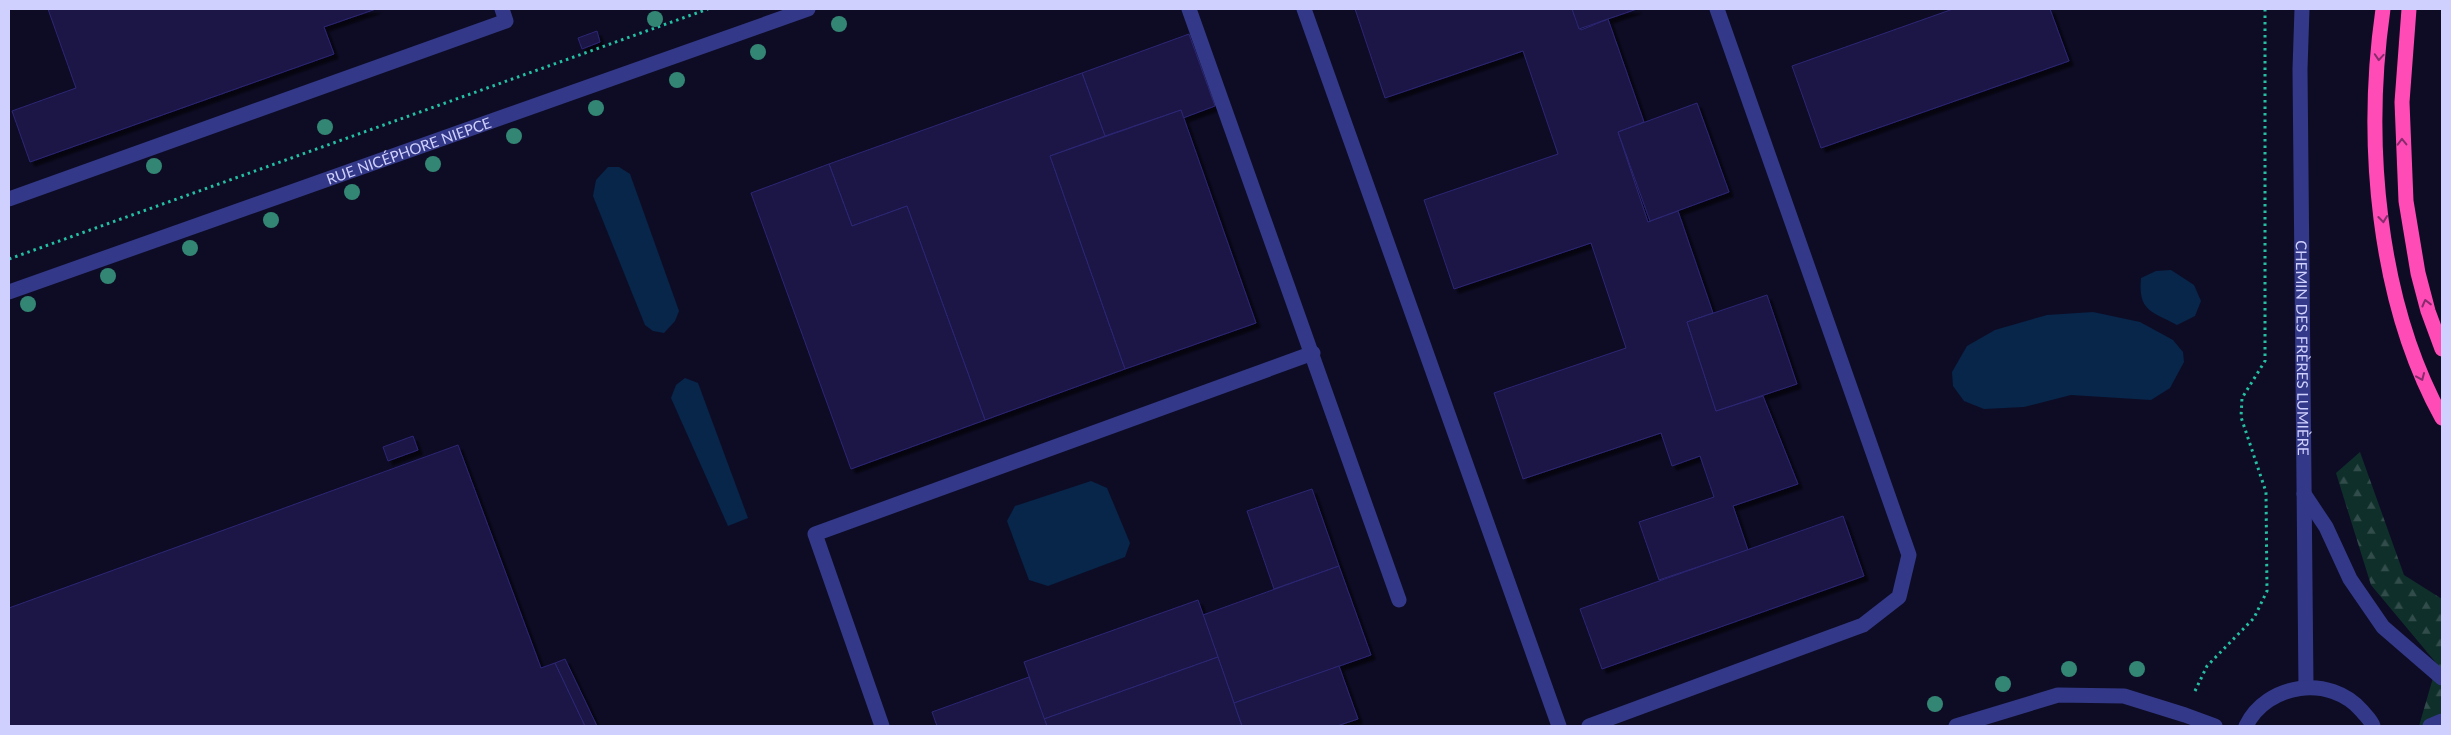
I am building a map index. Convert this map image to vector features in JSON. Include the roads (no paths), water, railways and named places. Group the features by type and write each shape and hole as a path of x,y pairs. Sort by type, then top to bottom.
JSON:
{"highway":[{"path":"2382,9 2376,122 2384,232 2402,326 2428,392 2442,418"},
{"path":"2409,9 2402,102 2406,202 2418,273 2428,312 2442,349"}],"street":[{"path":"9,200 506,20 502,9"},
{"name":"RUE NICÉPHORE NIEPCE","path":"9,292 808,9"},
{"path":"1189,9 1313,353 1399,600"},
{"path":"1304,9 1559,726"},
{"path":"1589,726 1863,625 1898,597 1909,555 1717,9"},
{"name":"CHEMIN DES FRÈRES LUMIÈRE","path":"2302,9 2300,69 2306,687"},
{"path":"882,726 815,534 1313,353"},
{"path":"2304,494 2326,527 2350,579 2383,627 2442,678"},
{"path":"2246,726 2250,717 2266,702 2284,691 2306,687 2332,691 2354,702 2373,726"},
{"path":"1959,726 2058,695 2124,696 2215,726"},
{"path":"2430,726 2442,721"}],"water":[{"path":"608,167 619,167 630,174 679,311 675,321 664,333 653,331 645,325 593,196 596,180"},
{"path":"2171,270 2194,285 2201,301 2195,316 2177,325 2148,309 2144,304 2141,289 2141,278 2156,271"},
{"path":"2093,312 2140,322 2173,340 2183,352 2184,362 2170,388 2151,400 2071,395 2024,407 1984,409 1964,401 1953,386 1952,372 1967,346 1995,330 2047,315"},
{"path":"685,378 698,383 748,518 728,526 671,398 676,385"},
{"path":"1091,481 1107,488 1130,543 1125,557 1048,586 1029,580 1007,521 1015,506"}]}
